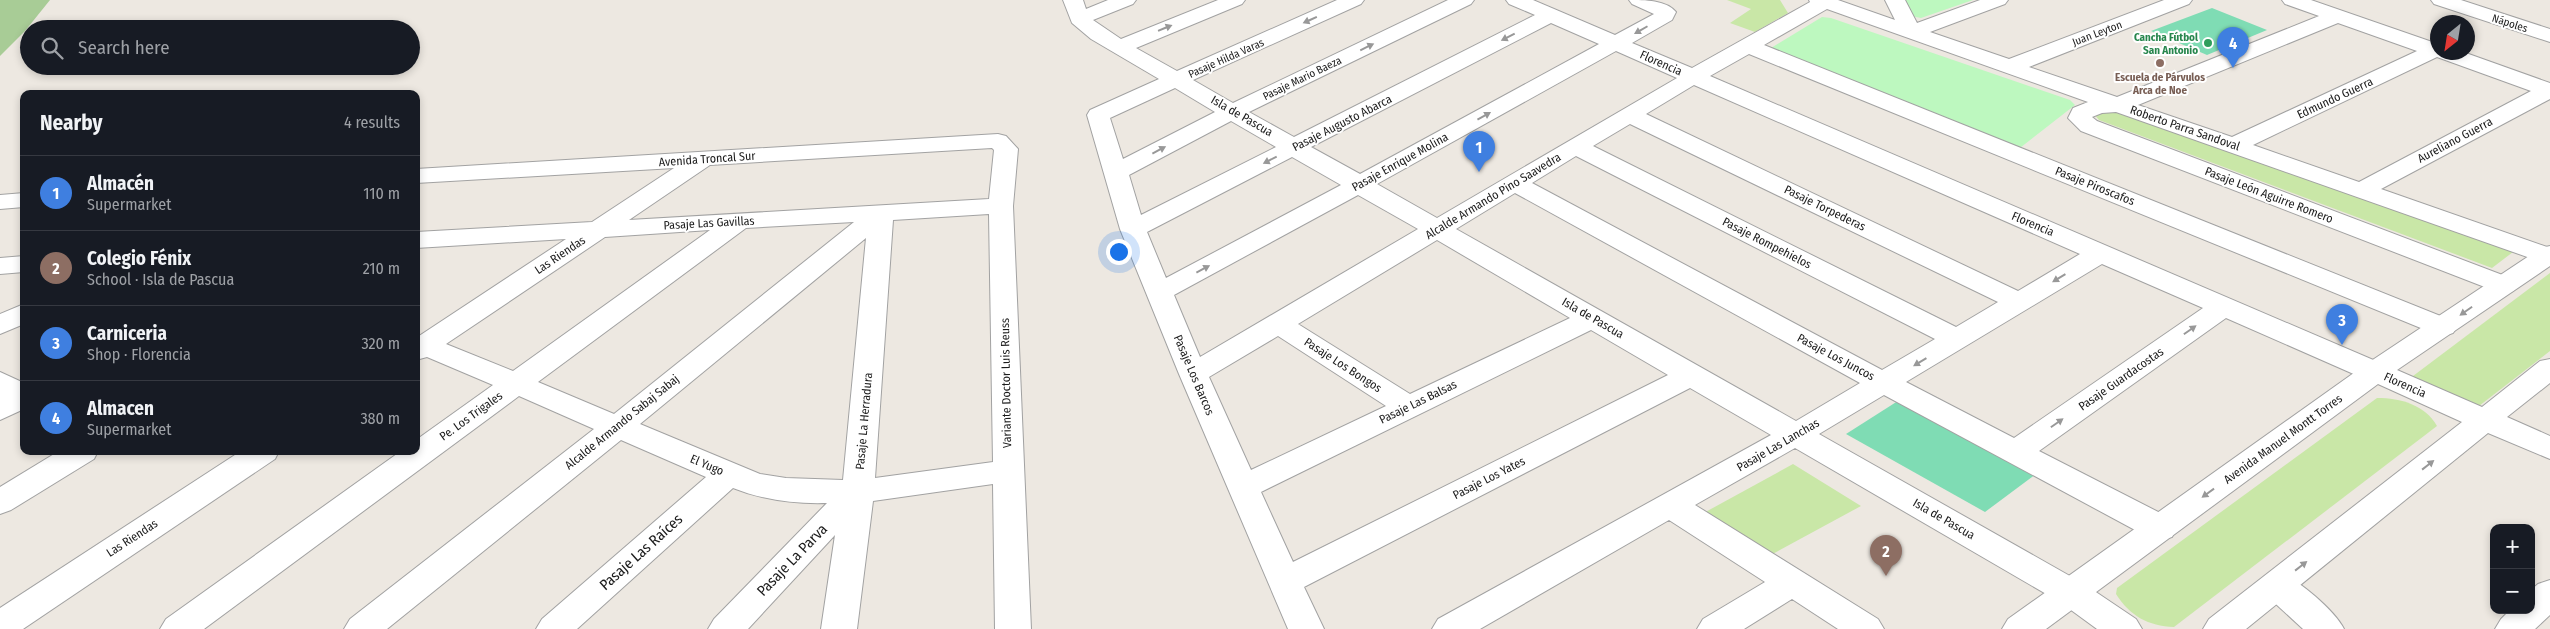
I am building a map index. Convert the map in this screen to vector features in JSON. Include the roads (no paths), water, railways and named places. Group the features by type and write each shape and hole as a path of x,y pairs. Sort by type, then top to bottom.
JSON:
{"street":[{"path":"1076,10 1126,0"},
{"path":"1120,47 1235,0"},
{"name":"Pasaje Hilda Varas","path":"1098,114 1354,0"},
{"name":"Pasaje Mario Baeza","path":"1116,173 1233,111 1464,0"},
{"name":"Florencia","path":"1516,0 2550,448"},
{"name":"Pasaje Enrique Molina","path":"1160,292 1665,16 1666,12 1639,0"},
{"path":"1786,0 1794,20"},
{"path":"1895,0 1912,32 1998,0"},
{"name":"Juan Leyton","path":"2011,66 2182,0"},
{"path":"2292,0 2430,48"},
{"name":"Nápoles","path":"2441,0 2550,36"},
{"name":"Alcalde Armando Pino Saavedra","path":"1192,374 1693,77 1794,20 1822,1"},
{"name":"Roberto Parra Sandoval","path":"1822,1 2549,256"},
{"name":"Isla de Pascua","path":"1076,10 1086,26 1120,47 2072,592 2124,629"},
{"name":"Pasaje Augusto Abarca","path":"1133,229 1551,15"},
{"path":"2118,105 2337,16"},
{"name":"Pasaje Piroscafos","path":"1748,46 2443,327"},
{"name":"Edmundo Guerra","path":"2234,145 2430,55"},
{"path":"2464,60 2550,90"},
{"name":"Aureliano Guerra","path":"2361,190 2550,90"},
{"name":"Pasaje León Aguirre Romero","path":"2118,105 2090,108 2080,113 2079,118 2089,126 2504,285"},
{"name":"Pasaje Los Barcos","path":"1098,114 1133,229 1192,374 1306,629"},
{"name":"Pasaje Torpederas","path":"1630,115 2020,302"},
{"name":"Avenida Troncal Sur","path":"420,176 998,141"},
{"name":"Variante Doctor Luis Reuss","path":"998,141 1006,149 1001,206 1013,629"},
{"name":"Pasaje Rompehielos","path":"1576,146 1957,339"},
{"name":"Las Riendas","path":"420,348 704,159"},
{"name":"Pasaje Los Juncos","path":"1514,183 1884,383 2160,528"},
{"path":"0,202 20,200"},
{"name":"Pasaje Las Gavillas","path":"422,242 599,228 1001,206"},
{"name":"Alcalde Armando Sabaj Sabaj","path":"362,629 617,427 881,212"},
{"name":"Pasaje La Herradura","path":"839,629 858,491 881,212"},
{"name":"Pe. Los Trigales","path":"420,453 740,221"},
{"name":"Pasaje Las Lanchas","path":"1450,629 1796,434 2101,253"},
{"name":"Avenida Manuel Montt Torres","path":"2020,629 2375,372 2549,256"},
{"path":"0,266 20,264"},
{"name":"Pasaje Guardacostas","path":"2016,451 2225,306"},
{"path":"0,326 20,315"},
{"name":"Pasaje Las Balsas","path":"1243,487 1593,318"},
{"name":"Pasaje Los Bongos","path":"1278,323 1409,407"},
{"name":"El Yugo","path":"420,348 516,383 728,474 758,485 858,491 1008,471"},
{"path":"2221,629 2549,369"},
{"name":"Pasaje Los Yates","path":"1285,581 1692,375"},
{"path":"0,382 20,394"},
{"path":"0,410 20,398"},
{"path":"0,502 76,455"},
{"name":"Las Riendas","path":"0,626 258,455"},
{"name":"Pe. Los Trigales","path":"178,629 417,455"},
{"name":"Pasaje Las Raíces","path":"554,629 728,474"},
{"name":"Pasaje La Parva","path":"726,629 858,491"},
{"path":"1670,505 1866,629"},
{"path":"1715,629 1792,583"},
{"path":"2277,585 2326,629"},
{"path":"2513,629 2550,593"}],"place":[{"name":"Cancha Fútbol San Antonio","path":"2208,43"},
{"name":"Escuela de Párvulos Arca de Noe","path":"2160,63"},
{"name":"Almacen","path":"2233,68"},
{"name":"Almacén","path":"1479,172"},
{"name":"Carniceria","path":"2342,345"},
{"name":"Colegio Fénix","path":"1886,576"}]}
